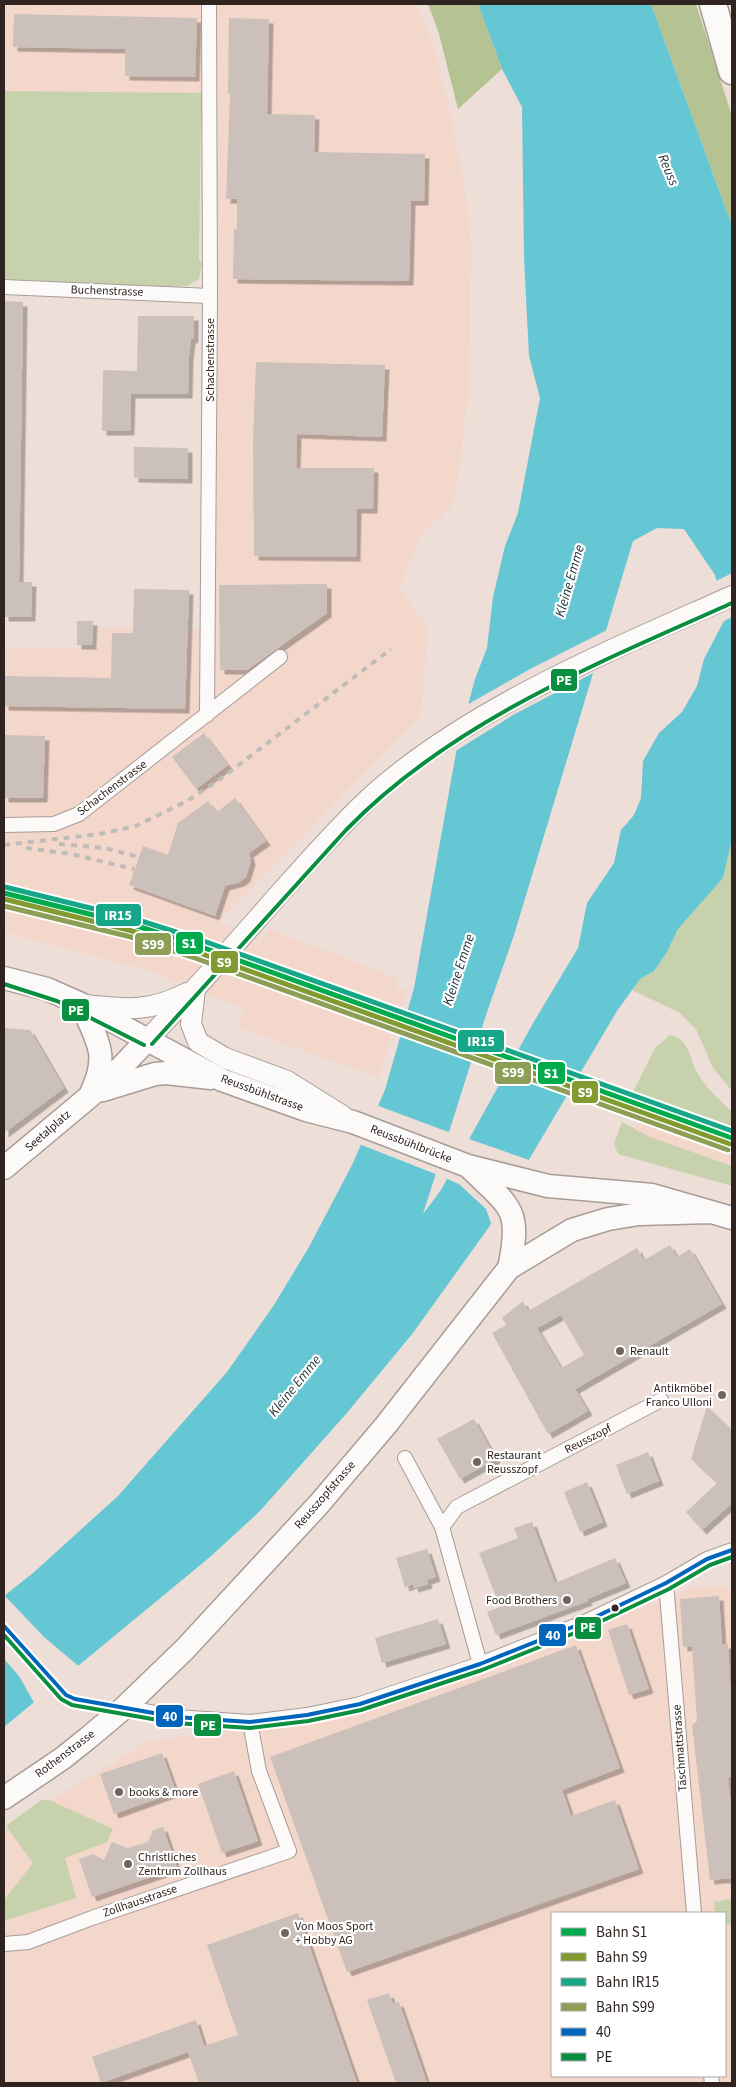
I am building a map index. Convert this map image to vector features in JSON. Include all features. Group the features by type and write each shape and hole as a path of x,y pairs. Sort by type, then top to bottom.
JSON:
{"highway":[{"path":"712,4 732,71"}],"main road":[{"path":"147,1040 195,989 336,830 376,792 431,751 488,715 579,665 732,596"},
{"name":"Reussbühlstrasse","path":"4,978 47,989 81,1004 222,1080 306,1110 353,1122"},
{"path":"90,1094 100,1073 102,1056 81,1004 147,1008 165,1004 195,989"},
{"path":"195,989 191,1024 198,1042 225,1058 287,1082 353,1122"},
{"name":"Seetalplatz","path":"4,1168 126,1064 147,1040"},
{"path":"90,1094 155,1074 172,1074 222,1080"},
{"name":"Reussbühlbrücke","path":"353,1122 468,1166 532,1183 573,1190 652,1194 711,1212"},
{"name":"Reussbühlbrücke","path":"468,1166 504,1201 514,1220"},
{"path":"711,1212 732,1218"},
{"name":"Reusszopfstrasse","path":"125,1707 185,1649 319,1504 386,1426 509,1268 572,1230 608,1219 639,1214 711,1212"},
{"name":"Reusszopfstrasse","path":"509,1268 516,1237 514,1220"},
{"name":"Rothenstrasse","path":"4,1798 64,1758 125,1707"}],"street":[{"name":"Schachenstrasse","path":"207,715 210,296 209,4"},
{"name":"Buchenstrasse","path":"4,287 210,296"},
{"name":"Schachenstrasse","path":"4,825 54,824 79,814 280,657"},
{"name":"Reusszopf","path":"442,1527 457,1507 661,1400"},
{"path":"405,1458 442,1527 480,1664"},
{"path":"125,1707 176,1717 250,1722 307,1715 360,1704 480,1664 585,1622 666,1583 707,1560 732,1550"},
{"name":"Täschmattstrasse","path":"666,1583 694,1912"},
{"name":"Zollhausstrasse","path":"4,1944 28,1942 289,1851 259,1771 250,1722"}],"shaded area":[{"path":"4,4 416,4 434,46 455,135 466,198 471,246 469,386 460,465 452,506 419,537 400,589 428,627 421,715 219,922 262,940 269,929 397,978 396,988 406,990 379,1077 239,1028 243,1008 149,971 4,932 4,647 98,648 98,627 211,629 219,133 218,93 4,91"},
{"path":"646,1097 732,1128 732,1166 650,1137 635,1128"},
{"path":"725,1586 732,1594 732,2083 4,2083 4,1830 144,1743 426,1693 695,1587"}],"green space":[{"path":"428,4 478,4 502,69 458,109 439,34"},
{"path":"651,4 696,4 732,116 732,226"},
{"path":"4,91 203,93 207,109 201,116 199,259 202,264 199,279 188,286 161,287 4,279"},
{"path":"732,840 732,1091 713,1068 696,1029 680,1013 632,990 640,979 654,971 667,952 678,929 723,878"},
{"path":"670,1035 677,1037 686,1045 701,1079 732,1111 732,1128 633,1092 655,1048"},
{"path":"622,1122 650,1137 732,1166 732,1186 618,1154 614,1144"},
{"path":"41,1800 49,1800 113,1829 107,1842 65,1858 76,1898 4,1921 4,1900 33,1863 6,1826"},
{"path":"732,1899 732,1924 726,1925 726,1912 715,1912 714,1902"}],"water":[{"path":"478,4 651,4 732,226 732,840 723,878 678,929 667,952 654,971 640,979 617,1011 489,1227 413,1333 346,1414 259,1512 210,1557 4,1727 4,1596 33,1573 118,1496 227,1372 274,1305 309,1247 352,1165 385,1090 414,988 457,747 475,679 487,648 493,597 505,546 518,513 540,398 529,356 524,258 522,107 502,69","holes":["657,528 684,529 715,575 726,617 704,659 697,686 682,712 659,733 643,761 641,798 634,815 621,830 614,863 587,903 578,948 532,1025 441,1190 423,1214 487,1012 514,935 633,541"]}],"pier":[{"path":"732,573 732,617 719,624 723,617 714,582"},
{"path":"609,629 597,671 513,715 454,752 465,706 532,668"},
{"path":"376,1105 451,1133 438,1175 359,1144"},
{"path":"466,1138 532,1161 492,1226 486,1209 459,1184 445,1178"},
{"path":"4,1595 44,1637 81,1668 36,1706 19,1676 4,1659"}],"building":[{"path":"14,14 197,18 195,77 125,76 125,49 13,47"},
{"path":"229,18 269,19 267,114 315,115 314,152 425,154 424,201 411,201 409,281 233,279 237,199 226,199 230,94 228,94"},
{"path":"4,301 23,302 19,582 32,582 31,617 4,617"},
{"path":"138,316 194,316 194,338 191,339 189,356 188,394 131,394 130,431 102,431 103,370 137,371"},
{"path":"256,362 385,365 382,437 297,434 296,468 374,468 373,509 357,509 356,557 254,556 253,441"},
{"path":"134,447 188,448 188,479 134,478"},
{"path":"327,584 327,613 247,670 220,670 219,585"},
{"path":"134,589 189,590 185,709 4,706 4,676 111,678 112,633 133,633"},
{"path":"77,621 93,621 92,645 77,645"},
{"path":"204,733 228,765 196,789 172,757"},
{"path":"4,735 45,736 43,798 4,798"},
{"path":"235,798 266,841 249,853 251,861 246,877 240,882 225,886 215,916 129,885 143,846 168,855 178,823 208,801 217,812"},
{"path":"4,1028 30,1030 64,1088 4,1133"},
{"path":"670,1245 677,1257 690,1249 722,1304 575,1389 588,1411 548,1434 492,1333 506,1325 502,1318 523,1301 528,1311 637,1248 644,1260","holes":["561,1315 584,1355 561,1368 537,1328"]},
{"path":"707,1406 732,1430 732,1503 702,1530 686,1512 717,1483 691,1459"},
{"path":"474,1419 496,1459 460,1479 437,1439"},
{"path":"648,1452 659,1481 627,1494 616,1465"},
{"path":"587,1482 603,1522 580,1532 564,1492"},
{"path":"532,1522 555,1583 615,1558 626,1583 587,1599 588,1601 496,1635 487,1612 500,1607 479,1553 518,1538 514,1528"},
{"path":"427,1549 436,1577 427,1580 428,1584 414,1588 413,1584 405,1587 396,1558"},
{"path":"719,1596 722,1644 728,1644 732,1718 732,1777 728,1777 732,1816 732,1878 710,1880 692,1725 697,1721 692,1646 683,1647 680,1599"},
{"path":"438,1619 446,1644 382,1663 375,1638"},
{"path":"627,1624 649,1689 629,1695 608,1630"},
{"path":"576,1645 620,1768 562,1790 571,1816 615,1800 639,1869 347,1972 270,1757"},
{"path":"162,1753 176,1792 114,1814 100,1774"},
{"path":"234,1771 258,1841 222,1853 198,1784"},
{"name":"Christliches Zentrum Zollhaus","path":"163,1827 177,1868 92,1897 79,1859 93,1854 104,1860 112,1842 128,1848 148,1842 153,1830"},
{"path":"298,1913 357,2083 199,2083 188,2052 101,2083 92,2057 196,2020 204,2046 238,2035 207,1945"},
{"path":"389,1993 393,2004 399,2002 427,2083 396,2083 367,2000"}],"railway":[{"path":"4,845 100,834 136,826 187,801 219,780 391,649"},
{"path":"59,844 105,848 138,857"},
{"path":"26,848 71,854 134,869"}],"rail line":[{"name":"IR15","path":"5,887 135,919 198,939 732,1131"},
{"name":"S1","path":"4,893 134,925 196,945 732,1138"},
{"name":"S9","path":"4,899 132,931 194,951 730,1144"},
{"name":"S99","path":"4,906 131,937 192,957 728,1150"}],"transit line":[{"name":"PE","path":"152,1044 346,830 387,791 432,757 479,726 528,698 629,649 732,603"},
{"name":"PE","path":"4,984 57,1001 144,1045"},
{"name":"40","path":"4,1626 66,1695 75,1699 176,1717 250,1722 307,1715 360,1704 480,1664 585,1622 666,1583 707,1559 732,1550"},
{"name":"PE","path":"4,1635 61,1699 72,1705 175,1723 250,1728 308,1721 361,1710 482,1670 587,1628 669,1589 710,1565 732,1557"}],"place":[{"name":"Renault","path":"620,1351"},
{"name":"Antikmöbel Franco Ulloni","path":"722,1395"},
{"name":"Restaurant Reusszopf","path":"477,1462"},
{"name":"Food Brothers","path":"567,1600"},
{"name":"books & more","path":"119,1792"},
{"name":"Christliches Zentrum Zollhaus","path":"128,1864"},
{"name":"Von Moos Sport + Hobby AG","path":"285,1933"}],"water label":[{"name":"Reuss","path":"668,170"},
{"name":"Kleine Emme","path":"570,581"},
{"name":"Kleine Emme","path":"459,970"},
{"name":"Kleine Emme","path":"295,1386"}]}
